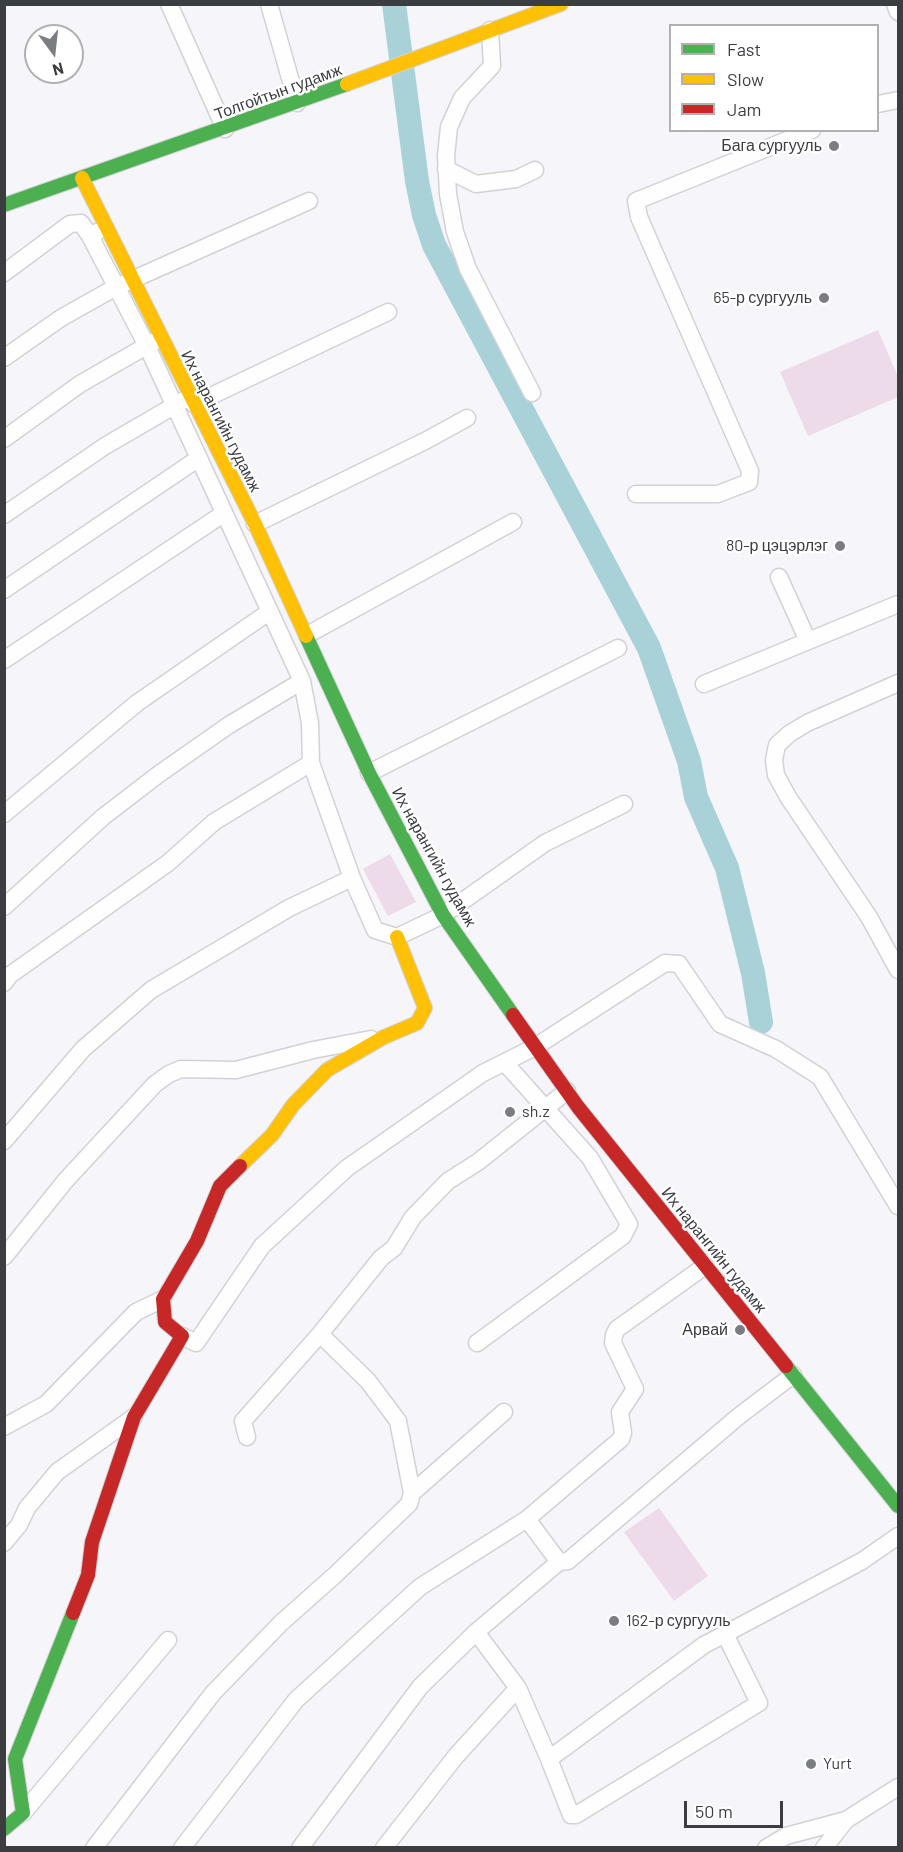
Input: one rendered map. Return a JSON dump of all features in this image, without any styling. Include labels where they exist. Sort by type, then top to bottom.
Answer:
[{"type":"main road","name":"Толгойтын гудамж","points":[[4,205],[225,129],[561,4]]},
{"type":"main road","name":"Их нарангийн гудамж","points":[[82,178],[132,279],[154,341],[192,400],[255,524],[369,773],[443,915],[567,1091],[898,1506]]},
{"type":"main road","points":[[4,1829],[23,1813],[15,1759],[88,1575],[92,1542],[134,1417],[182,1336],[165,1322],[163,1299],[197,1241],[220,1186],[272,1135],[293,1105],[327,1070],[384,1037],[417,1023],[425,1008],[397,938]]},
{"type":"street","points":[[170,4],[225,129]]},
{"type":"street","points":[[269,4],[297,103]]},
{"type":"street","points":[[895,4],[898,12]]},
{"type":"street","points":[[490,30],[492,66],[473,85],[455,112],[447,142],[446,169],[451,213],[464,260],[532,393]]},
{"type":"street","points":[[879,104],[898,100]]},
{"type":"street","points":[[636,494],[718,494],[749,482],[750,471],[639,217],[636,201],[807,132]]},
{"type":"street","points":[[446,169],[476,184],[516,179],[536,170]]},
{"type":"street","points":[[4,358],[61,318],[116,287],[309,201]]},
{"type":"street","points":[[4,273],[70,224],[81,224],[90,236],[116,287],[154,341],[175,406],[302,681],[310,723],[311,763],[352,878],[375,930],[397,938],[443,915],[545,843],[624,804]]},
{"type":"street","points":[[90,236],[106,227]]},
{"type":"street","points":[[4,515],[105,446],[175,406],[388,312]]},
{"type":"street","points":[[4,439],[80,384],[154,341]]},
{"type":"street","points":[[255,524],[467,418]]},
{"type":"street","points":[[4,590],[199,458]]},
{"type":"street","points":[[4,660],[223,514]]},
{"type":"street","points":[[307,635],[513,522]]},
{"type":"street","points":[[779,577],[808,641]]},
{"type":"street","points":[[704,684],[898,604]]},
{"type":"street","points":[[4,814],[137,703],[269,612]]},
{"type":"street","points":[[369,773],[618,648]]},
{"type":"street","points":[[4,907],[103,817],[159,774],[229,726],[302,681]]},
{"type":"street","points":[[898,683],[807,723],[789,734],[777,745],[774,760],[776,775],[788,797],[869,917],[898,970]]},
{"type":"street","points":[[4,983],[10,975],[168,863],[214,822],[311,763]]},
{"type":"street","points":[[4,1141],[83,1049],[151,990],[289,908],[352,878]]},
{"type":"street","points":[[182,1336],[196,1343],[262,1246],[347,1168],[483,1073],[535,1047],[665,963],[679,964],[720,1024],[776,1049],[820,1077],[898,1206]]},
{"type":"street","points":[[4,1257],[66,1180],[155,1084],[169,1074],[181,1069],[236,1070],[313,1050],[384,1037]]},
{"type":"street","points":[[477,1343],[623,1236],[629,1224],[590,1158],[548,1108],[505,1063]]},
{"type":"street","points":[[248,1437],[243,1421],[320,1334],[381,1258],[394,1248],[413,1217],[448,1181],[478,1162],[567,1091]]},
{"type":"street","points":[[590,1158],[608,1144]]},
{"type":"street","points":[[182,1848],[296,1700],[420,1587],[527,1519],[621,1439],[623,1432],[620,1412],[635,1389],[613,1343],[617,1329],[705,1266]]},
{"type":"street","points":[[4,1427],[46,1404],[136,1312],[163,1299]]},
{"type":"street","points":[[94,1848],[213,1693],[281,1623],[409,1504],[412,1493],[398,1421],[368,1382],[320,1334]]},
{"type":"street","points":[[300,1848],[420,1687],[476,1632],[560,1562],[568,1561],[739,1416],[793,1375]]},
{"type":"street","points":[[412,1493],[504,1412]]},
{"type":"street","points":[[4,1543],[19,1525],[27,1508],[57,1472],[134,1417]]},
{"type":"street","points":[[527,1519],[560,1562]]},
{"type":"street","points":[[549,1759],[704,1645],[862,1561],[898,1536]]},
{"type":"street","points":[[476,1632],[518,1688],[549,1759],[569,1813],[576,1815],[759,1703],[725,1634]]},
{"type":"street","points":[[23,1813],[168,1640]]},
{"type":"street","points":[[384,1848],[456,1756],[518,1688]]},
{"type":"street","points":[[766,1848],[786,1836],[846,1820],[898,1787]]},
{"type":"street","points":[[824,1848],[846,1820]]},
{"type":"shaded area","points":[[878,330],[898,377],[898,397],[808,436],[780,372]]},
{"type":"shaded area","points":[[390,854],[416,902],[388,916],[363,869]]},
{"type":"shaded area","points":[[659,1508],[708,1576],[674,1601],[624,1532]]},
{"type":"waterway","points":[[394,4],[417,181],[424,215],[434,245],[649,648],[689,761],[696,797],[727,868],[753,973],[761,1022]]},
{"type":"traffic: fast","points":[[4,205],[347,84]]},
{"type":"traffic: fast","points":[[306,636],[369,773],[443,915],[513,1015]]},
{"type":"traffic: fast","points":[[786,1366],[898,1506]]},
{"type":"traffic: fast","points":[[4,1829],[23,1813],[15,1759],[73,1613]]},
{"type":"traffic: slow","points":[[347,84],[561,4]]},
{"type":"traffic: slow","points":[[82,178],[255,524],[306,636]]},
{"type":"traffic: slow","points":[[240,1166],[272,1135],[293,1105],[327,1070],[384,1037],[417,1023],[425,1008],[397,937]]},
{"type":"traffic: jam","points":[[513,1015],[578,1107],[786,1366]]},
{"type":"traffic: jam","points":[[73,1613],[88,1575],[92,1542],[134,1417],[182,1336],[165,1322],[163,1299],[197,1241],[220,1186],[240,1166]]},
{"type":"place","name":"Бага сургууль","points":[[834,146]]},
{"type":"place","name":"65-р сургууль","points":[[824,298]]},
{"type":"place","name":"80-р цэцэрлэг","points":[[840,546]]},
{"type":"place","name":"sh.z","points":[[510,1112]]},
{"type":"place","name":"Арвай","points":[[740,1330]]},
{"type":"place","name":"162-р сургууль","points":[[614,1621]]},
{"type":"place","name":"Yurt","points":[[811,1764]]}]
